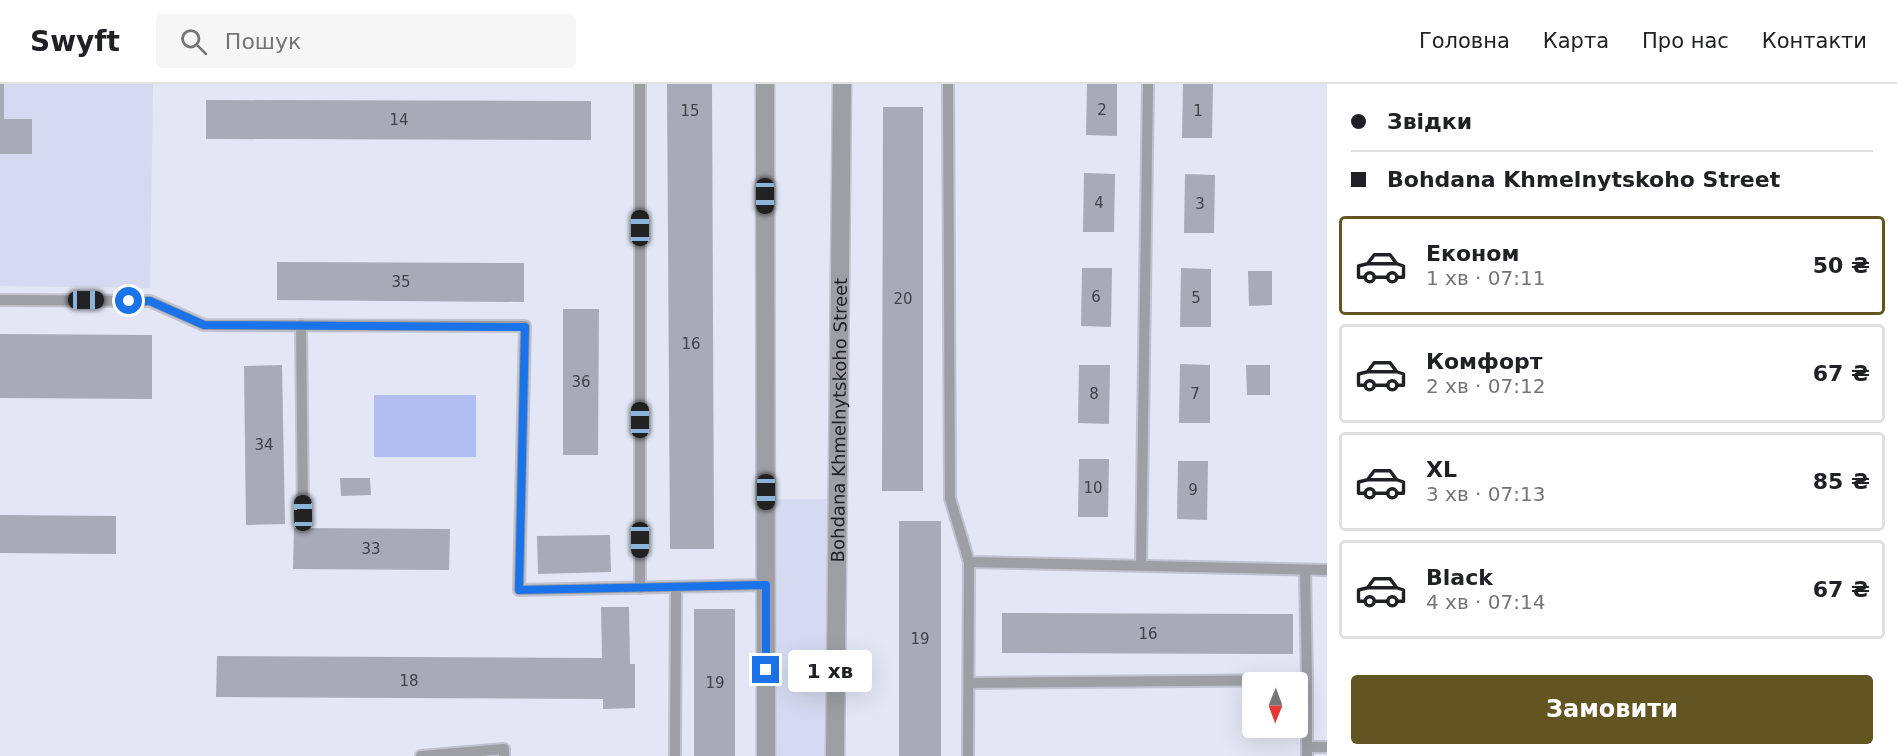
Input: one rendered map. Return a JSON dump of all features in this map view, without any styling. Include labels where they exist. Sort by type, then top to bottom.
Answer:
[{"type":"street","points":[[765,84],[766,756]]},
{"type":"street","name":"Bohdana Khmelnytskoho Street","points":[[835,756],[842,84]]},
{"type":"lane","points":[[640,84],[640,588]]},
{"type":"lane","points":[[948,84],[950,498],[969,562],[968,756]]},
{"type":"lane","points":[[1141,565],[1148,84]]},
{"type":"lane","points":[[0,300],[150,301],[204,325],[525,327],[519,590],[766,585]]},
{"type":"lane","points":[[301,325],[303,513]]},
{"type":"lane","points":[[969,562],[1327,570]]},
{"type":"lane","points":[[1305,570],[1306,672]]},
{"type":"lane","points":[[675,756],[676,587]]},
{"type":"lane","points":[[969,683],[1242,681]]},
{"type":"lane","points":[[1306,752],[1327,747]]},
{"type":"lane","points":[[421,756],[504,749],[504,756]]},
{"type":"shaded area","points":[[0,84],[153,84],[150,288],[0,286]]},
{"type":"shaded area","points":[[374,395],[476,395],[476,457],[374,457]]},
{"type":"shaded area","points":[[776,499],[827,499],[826,756],[775,756]]},
{"type":"building","points":[[0,84],[4,84],[4,119],[32,119],[32,154],[0,154]]},
{"type":"building","points":[[667,84],[712,84],[714,549],[670,549]]},
{"type":"building","points":[[1087,84],[1117,84],[1117,136],[1086,135]]},
{"type":"building","points":[[1183,84],[1213,84],[1212,138],[1182,138]]},
{"type":"building","points":[[206,100],[591,101],[591,140],[206,139]]},
{"type":"building","points":[[883,107],[923,107],[923,491],[882,491]]},
{"type":"building","points":[[1084,173],[1115,174],[1114,232],[1083,232]]},
{"type":"building","points":[[1185,174],[1215,175],[1214,233],[1184,233]]},
{"type":"building","points":[[277,262],[524,263],[524,302],[277,300]]},
{"type":"building","points":[[1082,268],[1112,268],[1111,327],[1081,326]]},
{"type":"building","points":[[1181,268],[1211,269],[1211,327],[1180,327]]},
{"type":"building","points":[[1248,271],[1272,271],[1272,305],[1249,306]]},
{"type":"building","points":[[563,309],[599,309],[598,455],[563,455]]},
{"type":"building","points":[[0,334],[152,335],[152,399],[0,398]]},
{"type":"building","points":[[1180,364],[1210,365],[1210,423],[1179,423]]},
{"type":"building","points":[[282,365],[285,524],[246,525],[244,366]]},
{"type":"building","points":[[1079,365],[1110,365],[1109,424],[1078,423]]},
{"type":"building","points":[[1246,365],[1270,365],[1270,395],[1247,395]]},
{"type":"building","points":[[1079,459],[1109,459],[1108,517],[1078,517]]},
{"type":"building","points":[[1178,461],[1208,461],[1207,520],[1177,519]]},
{"type":"building","points":[[340,478],[370,478],[371,495],[341,496]]},
{"type":"building","points":[[0,515],[116,516],[116,554],[0,553]]},
{"type":"building","points":[[899,521],[941,521],[941,756],[899,756]]},
{"type":"building","points":[[294,528],[450,529],[449,570],[293,569]]},
{"type":"building","points":[[610,535],[611,572],[538,574],[537,536]]},
{"type":"building","points":[[601,607],[629,607],[630,664],[635,664],[635,708],[603,709],[603,699],[216,697],[217,656],[602,658]]},
{"type":"building","points":[[694,609],[735,609],[735,756],[694,756]]},
{"type":"building","points":[[1002,613],[1293,614],[1293,654],[1002,653]]},
{"type":"route","points":[[129,301],[150,301],[204,325],[525,327],[519,590],[766,585],[766,670]]}]
